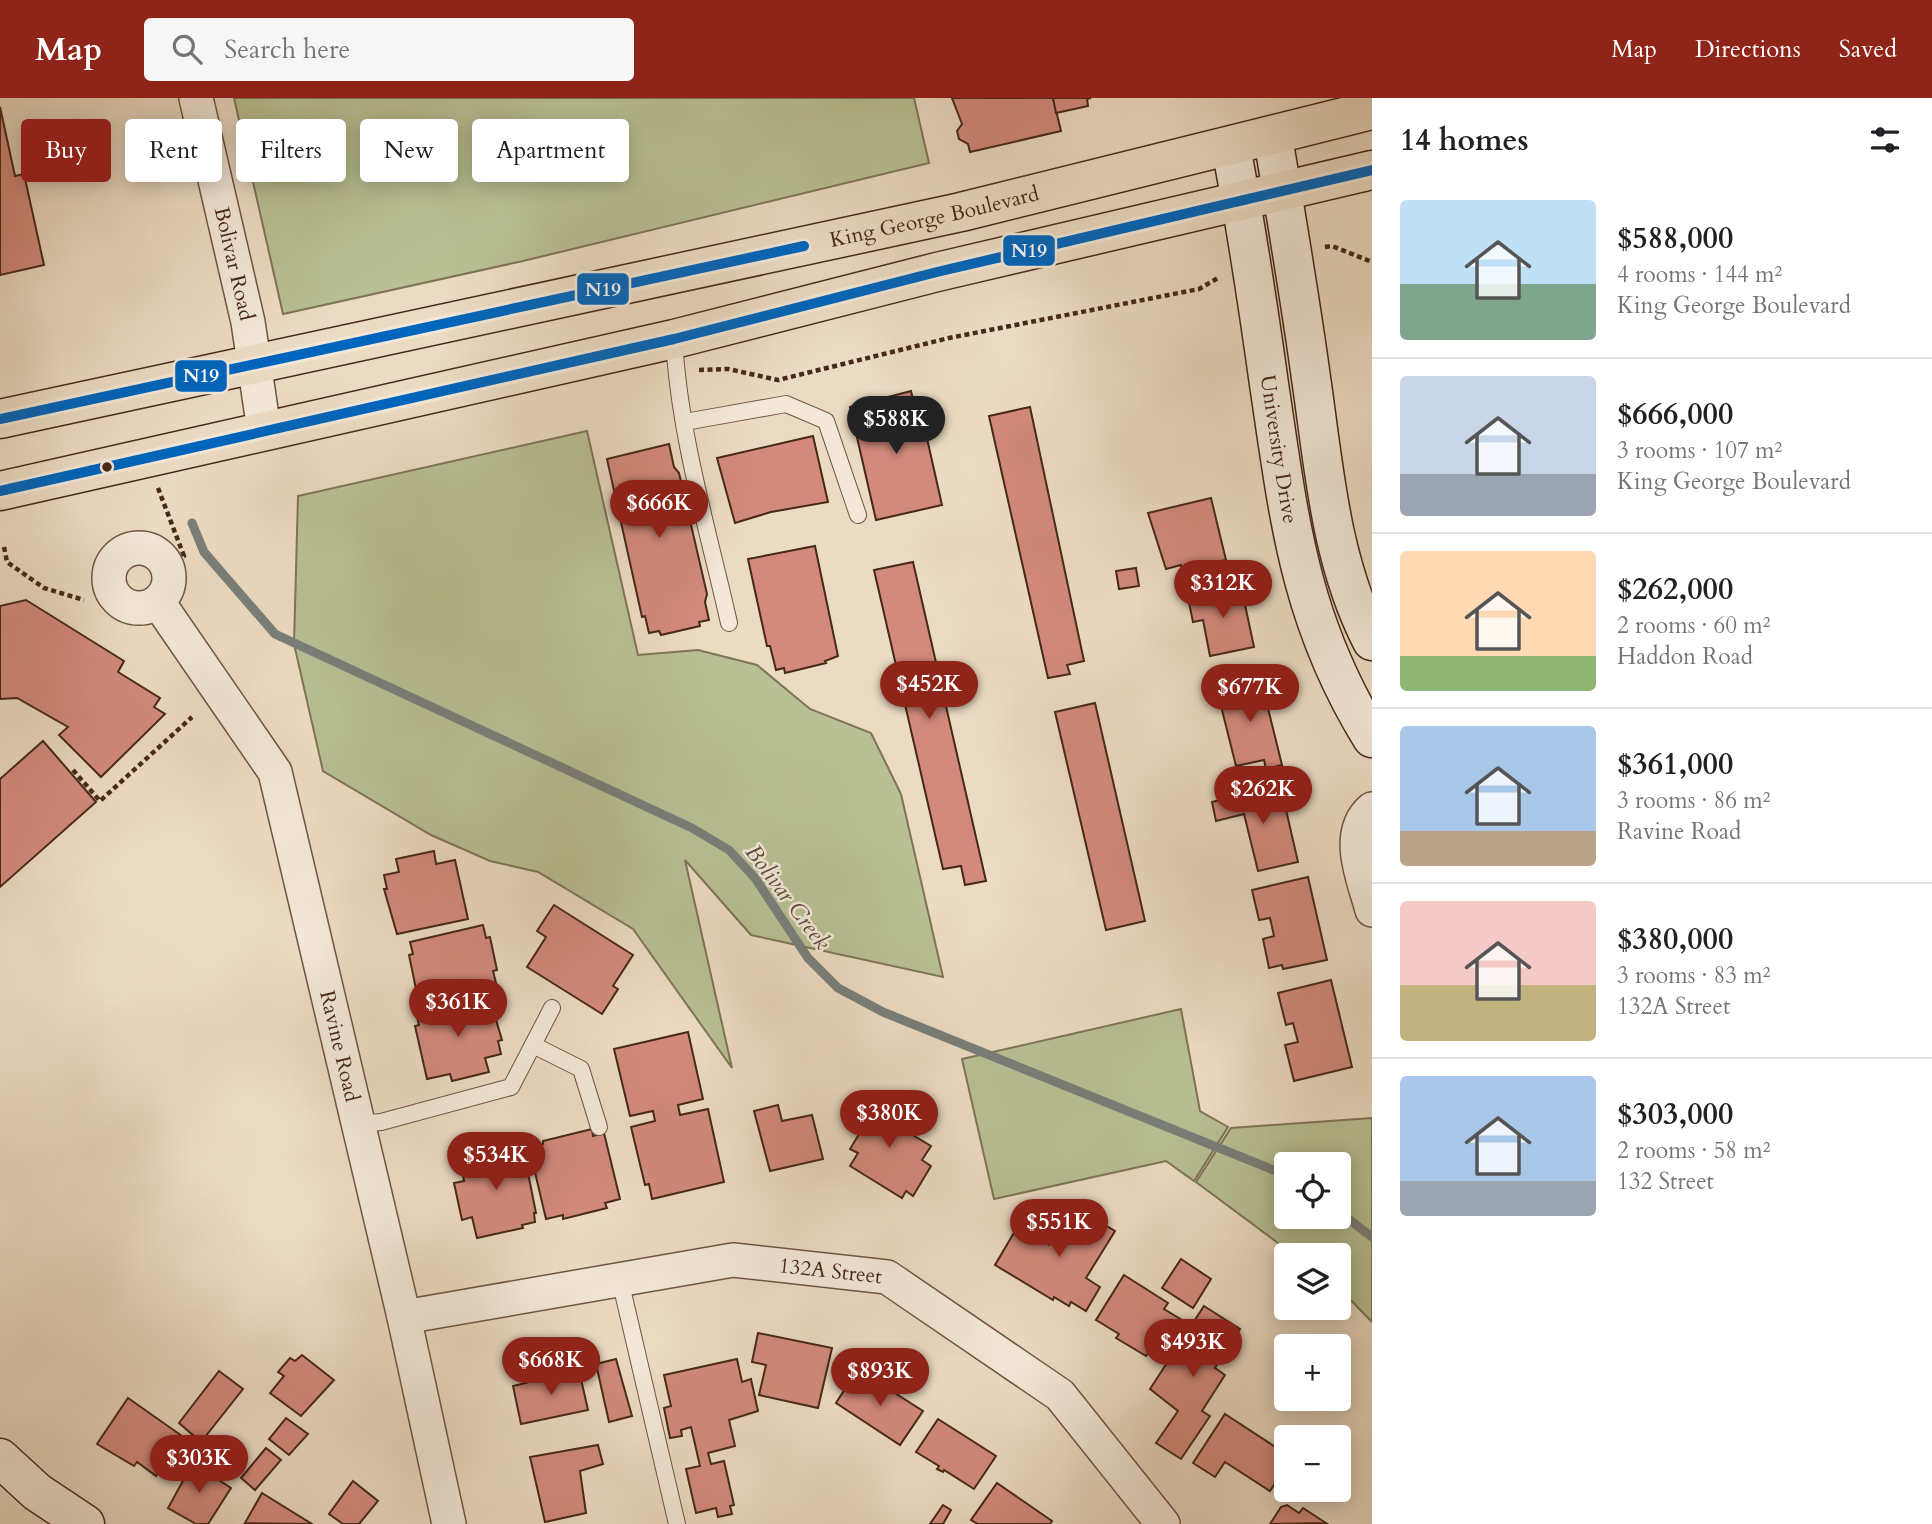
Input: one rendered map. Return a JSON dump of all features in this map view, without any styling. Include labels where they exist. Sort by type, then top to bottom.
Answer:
[{"type":"main road","name":"King George Boulevard","points":[[0,419],[961,212],[1273,137],[1372,110]]},
{"type":"main road","name":"University Drive","points":[[1273,137],[1332,521],[1345,573],[1372,641]]},
{"type":"main road","name":"University Drive","points":[[1231,147],[1296,554],[1315,624],[1333,670],[1372,738]]},
{"type":"main road","points":[[0,491],[264,430],[675,357],[1241,199],[1372,170]]},
{"type":"main road","points":[[0,1458],[37,1492],[85,1524]]},
{"type":"street","name":"Bolivar Road","points":[[196,98],[255,363],[264,430]]},
{"type":"street","points":[[137,548],[171,561],[168,586],[158,602],[139,608],[120,601],[110,584],[110,574],[120,556],[137,548]]},
{"type":"street","name":"Ravine Road","points":[[158,602],[275,772],[404,1317],[449,1524]]},
{"type":"street","points":[[1372,809],[1365,815],[1356,850],[1372,910]]},
{"type":"street","name":"132A Street","points":[[404,1317],[733,1260],[887,1277],[1060,1395],[1163,1524]]},
{"type":"lane","points":[[675,357],[685,422],[729,623]]},
{"type":"lane","points":[[685,422],[786,404],[826,421],[858,514]]},
{"type":"lane","points":[[358,1124],[381,1122],[511,1087],[552,1009]]},
{"type":"lane","points":[[533,1045],[581,1069],[599,1127]]},
{"type":"lane","points":[[620,1280],[677,1524]]},
{"type":"path","points":[[1321,248],[1332,246],[1372,262]]},
{"type":"path","points":[[675,357],[778,380],[949,338],[1199,289],[1217,280]]},
{"type":"path","points":[[147,489],[172,484]]},
{"type":"path","points":[[158,487],[184,556],[171,561]]},
{"type":"path","points":[[4,547],[7,562],[44,588],[84,600]]},
{"type":"path","points":[[73,771],[100,800],[192,717]]},
{"type":"green space","points":[[234,98],[914,98],[929,163],[523,261],[283,314],[253,182],[346,182],[346,119],[239,119]]},
{"type":"green space","points":[[587,431],[638,655],[698,650],[757,665],[810,709],[871,733],[901,794],[943,977],[751,935],[685,860],[732,1068],[633,929],[538,872],[490,861],[431,835],[323,771],[294,644],[298,496]]},
{"type":"green space","points":[[1181,1009],[1200,1111],[1228,1127],[1194,1181],[1166,1161],[994,1199],[962,1059]]},
{"type":"green space","points":[[1372,1118],[1372,1322],[1351,1300],[1351,1243],[1278,1243],[1196,1182],[1231,1128]]},
{"type":"building","points":[[952,98],[1053,98],[1061,131],[970,152],[968,144],[959,139],[957,131],[962,124]]},
{"type":"building","points":[[1053,98],[1091,98],[1087,99],[1088,106],[1056,113]]},
{"type":"building","points":[[0,107],[15,176],[21,175],[21,182],[26,182],[44,265],[0,275]]},
{"type":"building","points":[[911,391],[916,413],[921,412],[942,505],[876,520],[850,407]]},
{"type":"building","points":[[1030,407],[1084,661],[1067,665],[1070,674],[1048,678],[989,416]]},
{"type":"building","points":[[813,436],[828,502],[771,512],[735,523],[717,458]]},
{"type":"building","points":[[669,444],[674,467],[679,473],[707,594],[705,602],[709,620],[699,622],[700,626],[661,635],[659,631],[649,633],[645,616],[642,617],[607,459]]},
{"type":"building","points":[[1211,498],[1226,560],[1182,570],[1181,565],[1166,569],[1148,513]]},
{"type":"building","points":[[815,546],[838,656],[825,661],[826,663],[785,673],[784,668],[776,670],[770,646],[767,646],[748,559]]},
{"type":"building","points":[[913,562],[986,881],[965,885],[961,866],[943,869],[874,570]]},
{"type":"building","points":[[1136,568],[1139,586],[1119,589],[1116,571]]},
{"type":"building","points":[[1241,586],[1254,647],[1210,656],[1203,620],[1193,622],[1188,598]]},
{"type":"building","points":[[26,600],[124,661],[118,672],[160,698],[154,707],[165,714],[101,777],[59,735],[68,727],[17,698],[0,699],[0,606]]},
{"type":"building","points":[[1260,676],[1282,765],[1266,769],[1264,760],[1236,766],[1220,702],[1229,699],[1226,684]]},
{"type":"building","points":[[1095,703],[1145,921],[1106,930],[1055,712]]},
{"type":"building","points":[[43,741],[96,802],[0,887],[0,779]]},
{"type":"building","points":[[1276,786],[1279,802],[1284,801],[1298,862],[1258,871],[1244,814],[1216,821],[1212,802]]},
{"type":"building","points":[[434,851],[436,864],[455,860],[468,919],[397,934],[384,889],[387,889],[384,875],[399,872],[396,859]]},
{"type":"building","points":[[1308,877],[1327,960],[1283,969],[1282,965],[1269,968],[1263,939],[1274,936],[1270,918],[1259,920],[1252,890]]},
{"type":"building","points":[[554,905],[633,955],[613,986],[618,989],[602,1014],[527,967],[546,937],[537,931]]},
{"type":"building","points":[[483,925],[486,938],[490,937],[497,970],[493,971],[496,983],[423,1000],[420,988],[416,989],[409,955],[413,954],[410,942]]},
{"type":"building","points":[[1331,980],[1352,1067],[1294,1081],[1285,1045],[1298,1042],[1293,1023],[1286,1025],[1278,993]]},
{"type":"building","points":[[489,996],[502,1040],[498,1041],[501,1054],[485,1058],[489,1072],[452,1081],[450,1074],[427,1079],[415,1026],[419,1025],[416,1013]]},
{"type":"building","points":[[688,1032],[703,1099],[678,1105],[680,1115],[708,1109],[724,1182],[652,1199],[649,1184],[645,1185],[631,1127],[655,1121],[653,1111],[630,1116],[614,1049]]},
{"type":"building","points":[[868,1096],[916,1126],[911,1134],[931,1146],[922,1160],[931,1166],[913,1196],[906,1191],[902,1198],[850,1166],[858,1153],[850,1149],[864,1126],[853,1119]]},
{"type":"building","points":[[778,1105],[782,1121],[812,1115],[823,1159],[770,1171],[754,1111]]},
{"type":"building","points":[[592,1129],[593,1136],[604,1133],[620,1199],[605,1203],[607,1208],[563,1219],[563,1215],[546,1219],[529,1147]]},
{"type":"building","points":[[506,1149],[520,1149],[522,1158],[525,1158],[536,1213],[535,1222],[522,1225],[523,1228],[477,1238],[472,1217],[462,1220],[454,1183],[464,1181],[460,1159]]},
{"type":"building","points":[[1075,1207],[1115,1231],[1086,1278],[1100,1287],[1086,1311],[1071,1302],[1069,1306],[1054,1297],[1053,1300],[995,1265],[1018,1226],[1049,1245]]},
{"type":"building","points":[[1181,1259],[1211,1279],[1193,1308],[1162,1288]]},
{"type":"building","points":[[1124,1275],[1168,1303],[1164,1309],[1182,1320],[1164,1348],[1155,1342],[1146,1356],[1116,1338],[1119,1334],[1096,1320]]},
{"type":"building","points":[[1204,1306],[1240,1329],[1215,1368],[1225,1375],[1202,1411],[1210,1416],[1181,1459],[1156,1443],[1178,1411],[1150,1389]]},
{"type":"building","points":[[758,1333],[832,1348],[818,1408],[759,1395],[766,1365],[752,1362]]},
{"type":"building","points":[[302,1355],[334,1380],[301,1416],[270,1393],[284,1376],[278,1372],[290,1358],[295,1361]]},
{"type":"building","points":[[616,1359],[632,1416],[609,1422],[596,1364]]},
{"type":"building","points":[[737,1359],[742,1382],[751,1379],[758,1411],[729,1420],[735,1446],[708,1453],[711,1464],[724,1461],[734,1505],[730,1506],[732,1514],[718,1517],[716,1508],[696,1513],[686,1469],[700,1466],[691,1427],[681,1430],[682,1436],[670,1438],[664,1408],[671,1406],[664,1375]]},
{"type":"building","points":[[579,1370],[588,1410],[521,1424],[513,1386]]},
{"type":"building","points":[[219,1371],[243,1389],[201,1442],[179,1423]]},
{"type":"building","points":[[856,1372],[871,1382],[873,1379],[923,1411],[900,1445],[836,1403]]},
{"type":"building","points":[[128,1398],[182,1436],[156,1476],[137,1462],[134,1466],[97,1444]]},
{"type":"building","points":[[1225,1414],[1274,1446],[1274,1485],[1270,1491],[1225,1462],[1215,1477],[1193,1463]]},
{"type":"building","points":[[286,1418],[308,1434],[289,1455],[269,1439]]},
{"type":"building","points":[[938,1419],[996,1456],[974,1489],[944,1470],[943,1472],[937,1469],[939,1466],[916,1452]]},
{"type":"building","points":[[598,1445],[603,1464],[580,1471],[586,1513],[545,1522],[530,1457]]},
{"type":"building","points":[[266,1448],[281,1460],[255,1490],[241,1478]]},
{"type":"building","points":[[195,1459],[210,1470],[208,1473],[231,1488],[208,1524],[196,1524],[168,1508]]},
{"type":"building","points":[[353,1481],[378,1501],[359,1524],[343,1524],[329,1514]]},
{"type":"building","points":[[997,1483],[1052,1521],[1050,1524],[978,1524],[971,1520]]},
{"type":"building","points":[[262,1493],[312,1524],[245,1523]]},
{"type":"building","points":[[943,1505],[951,1510],[943,1524],[930,1524]]},
{"type":"building","points":[[1287,1505],[1299,1513],[1303,1508],[1326,1523],[1270,1524],[1281,1507]]},
{"type":"waterway","name":"Bolivar Creek","points":[[192,523],[204,552],[275,634],[692,828],[729,850],[755,878],[808,958],[838,988],[883,1012],[1274,1170]]},
{"type":"waterway","name":"Bolivar Creek","points":[[1351,1221],[1372,1237]]},
{"type":"transit line","name":"N19","points":[[0,491],[674,339],[937,272],[1372,170]]},
{"type":"transit line","name":"N19","points":[[0,419],[804,246]]}]
